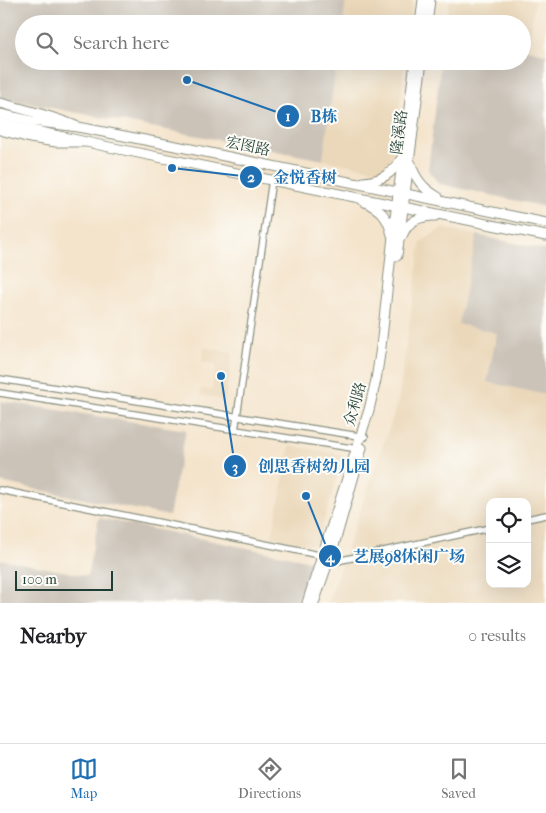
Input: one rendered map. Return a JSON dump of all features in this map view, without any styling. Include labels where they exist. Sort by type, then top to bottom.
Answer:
[{"type":"main road","points":[[421,15],[423,0]]},
{"type":"main road","points":[[428,15],[430,0]]},
{"type":"main road","name":"隆溪路","points":[[407,155],[414,70]]},
{"type":"main road","name":"隆溪路","points":[[400,206],[421,70]]},
{"type":"main road","points":[[0,103],[44,114],[78,127]]},
{"type":"main road","points":[[0,114],[32,125]]},
{"type":"main road","points":[[0,123],[32,125]]},
{"type":"main road","name":"宏图路","points":[[32,125],[78,127],[191,148],[546,223]]},
{"type":"main road","name":"宏图路","points":[[32,125],[84,142],[546,236]]},
{"type":"main road","points":[[0,130],[30,138],[56,142],[84,142]]},
{"type":"main road","points":[[356,183],[386,177],[393,172],[407,155]]},
{"type":"main road","points":[[407,155],[414,176],[433,194],[448,202]]},
{"type":"main road","points":[[351,196],[381,211],[387,219],[396,243]]},
{"type":"main road","name":"众利路","points":[[314,603],[384,367],[400,206]]},
{"type":"main road","points":[[396,243],[411,222],[420,218],[445,215]]},
{"type":"main road","name":"众利路","points":[[307,603],[327,558]]},
{"type":"street","points":[[235,430],[272,180]]},
{"type":"street","points":[[0,379],[363,436]]},
{"type":"street","points":[[0,393],[359,449]]},
{"type":"street","points":[[0,490],[327,558],[486,529]]},
{"type":"street","points":[[531,518],[546,515]]},
{"type":"shaded area","points":[[0,0],[346,0],[344,15],[15,15],[15,70],[336,70],[323,160],[0,98]]},
{"type":"shaded area","points":[[346,0],[413,0],[411,15],[344,15]]},
{"type":"shaded area","points":[[449,0],[535,0],[531,29],[531,15],[447,15]]},
{"type":"shaded area","points":[[531,51],[546,54],[546,207],[439,184],[428,170],[440,70],[531,70]]},
{"type":"shaded area","points":[[336,70],[404,70],[393,163],[382,171],[323,160]]},
{"type":"shaded area","points":[[442,228],[477,235],[458,324],[497,333],[487,382],[546,395],[546,603],[328,603],[398,402],[421,242]]},
{"type":"shaded area","points":[[477,235],[546,250],[546,395],[487,382],[497,333],[458,324]]},
{"type":"shaded area","points":[[204,347],[233,352],[225,400],[200,395],[201,389],[212,390],[216,364],[202,362]]},
{"type":"shaded area","points":[[0,401],[186,430],[169,516],[0,482]]},
{"type":"shaded area","points":[[290,446],[344,455],[316,546],[272,537]]},
{"type":"shaded area","points":[[99,518],[311,561],[297,603],[0,603],[0,559],[87,576]]},
{"type":"place","name":"B栋","points":[[187,80]]},
{"type":"place","name":"金悦香树","points":[[172,168]]},
{"type":"place","name":"创思香树幼儿园","points":[[221,376]]},
{"type":"place","name":"艺展98休闲广场","points":[[306,496]]}]
